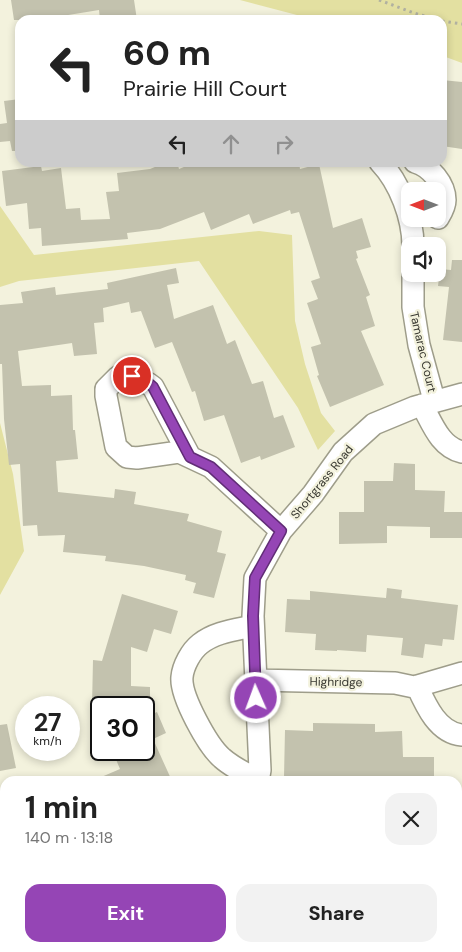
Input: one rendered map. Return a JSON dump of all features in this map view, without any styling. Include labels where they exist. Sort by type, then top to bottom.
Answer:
[{"type":"street","points":[[384,167],[389,172],[406,208],[412,237]]},
{"type":"street","points":[[426,167],[439,182]]},
{"type":"street","points":[[420,237],[430,228]]},
{"type":"street","name":"Tamarac Court","points":[[413,282],[413,307],[428,403],[442,441],[454,450],[462,452]]},
{"type":"street","points":[[190,457],[153,387],[146,381],[132,376],[118,377],[106,389],[116,447],[127,457],[137,458],[179,452],[211,467],[281,531]]},
{"type":"street","name":"Shortgrass Road","points":[[259,776],[255,680],[255,578],[281,531],[313,494],[342,452],[374,424],[428,403],[462,394]]},
{"type":"street","points":[[250,776],[223,760],[212,748],[202,732],[184,692],[182,677],[187,660],[199,645],[218,634],[254,626]]},
{"type":"street","name":"Highridge","points":[[255,680],[395,683],[417,686],[462,673]]},
{"type":"street","points":[[417,686],[426,705],[439,723],[452,734],[462,735]]},
{"type":"path","points":[[379,0],[421,15]]},
{"type":"path","points":[[447,22],[462,24]]},
{"type":"shaded area","points":[[240,0],[462,0],[462,63],[447,57],[447,15],[297,15]]},
{"type":"shaded area","points":[[0,206],[34,255],[259,231],[292,235],[295,321],[305,364],[321,413],[335,431],[318,450],[298,408],[199,261],[19,281],[0,287]]},
{"type":"shaded area","points":[[0,423],[13,474],[24,551],[0,595]]},
{"type":"building","points":[[11,0],[134,0],[136,15],[100,15],[99,10],[68,15],[15,15],[14,20]]},
{"type":"building","points":[[447,80],[462,82],[462,149],[447,147]]},
{"type":"building","points":[[15,100],[15,151],[12,151],[10,141],[0,142],[0,124],[7,123],[4,101]]},
{"type":"building","points":[[33,167],[41,167],[42,171],[61,168],[66,209],[80,208],[81,220],[110,219],[106,192],[119,191],[117,173],[155,167],[178,167],[179,169],[184,167],[300,167],[300,169],[320,167],[333,228],[362,218],[371,247],[356,251],[358,258],[356,259],[370,295],[366,297],[375,326],[361,331],[384,385],[330,407],[317,376],[319,375],[311,347],[321,344],[307,303],[318,299],[311,281],[320,278],[299,212],[291,214],[290,210],[253,224],[249,214],[211,230],[204,212],[160,229],[127,233],[128,239],[42,246],[41,228],[29,229],[27,203],[6,206],[2,171]]},
{"type":"building","points":[[452,260],[462,260],[462,342],[443,340],[449,287],[438,286],[438,282],[446,282],[446,270],[451,270]]},
{"type":"building","points":[[176,268],[179,283],[167,285],[174,319],[213,305],[227,344],[235,340],[252,384],[263,381],[274,418],[283,415],[295,447],[261,460],[260,456],[241,463],[224,415],[204,421],[195,391],[192,392],[172,342],[155,348],[141,311],[131,313],[129,302],[103,308],[104,322],[94,323],[97,354],[74,356],[72,343],[18,351],[22,386],[51,385],[51,396],[72,395],[73,430],[75,430],[78,459],[56,461],[58,492],[114,498],[115,489],[136,492],[134,504],[189,514],[187,521],[222,531],[217,552],[226,554],[214,598],[193,593],[196,583],[185,580],[186,575],[144,566],[105,561],[106,556],[63,552],[65,535],[38,536],[37,525],[23,526],[20,464],[9,465],[4,419],[2,364],[0,364],[0,305],[23,303],[21,292],[55,287],[56,295],[108,289],[107,283]]},
{"type":"building","points":[[394,463],[415,464],[415,490],[445,491],[444,512],[462,512],[462,538],[430,538],[430,527],[387,526],[387,543],[339,544],[339,512],[364,512],[364,481],[393,481]]},
{"type":"building","points":[[387,588],[402,590],[401,598],[458,605],[454,640],[443,639],[442,646],[425,644],[423,658],[401,655],[403,638],[367,635],[366,652],[315,650],[316,634],[285,632],[287,599],[310,600],[310,591],[386,598]]},
{"type":"building","points":[[122,594],[178,611],[171,634],[154,629],[147,652],[131,647],[131,686],[150,687],[150,696],[92,696],[93,660],[102,661]]},
{"type":"building","points":[[157,712],[166,733],[155,738],[155,713]]},
{"type":"building","points":[[313,723],[375,724],[375,732],[402,731],[403,757],[434,757],[434,776],[284,776],[285,730],[313,731]]},
{"type":"building","points":[[7,724],[16,768],[0,771],[0,725]]},
{"type":"building","points":[[155,743],[170,776],[104,776],[120,769],[117,761],[155,761]]},
{"type":"route","points":[[132,376],[146,381],[153,387],[190,457],[211,467],[281,531],[255,578],[253,616],[256,698]]}]
